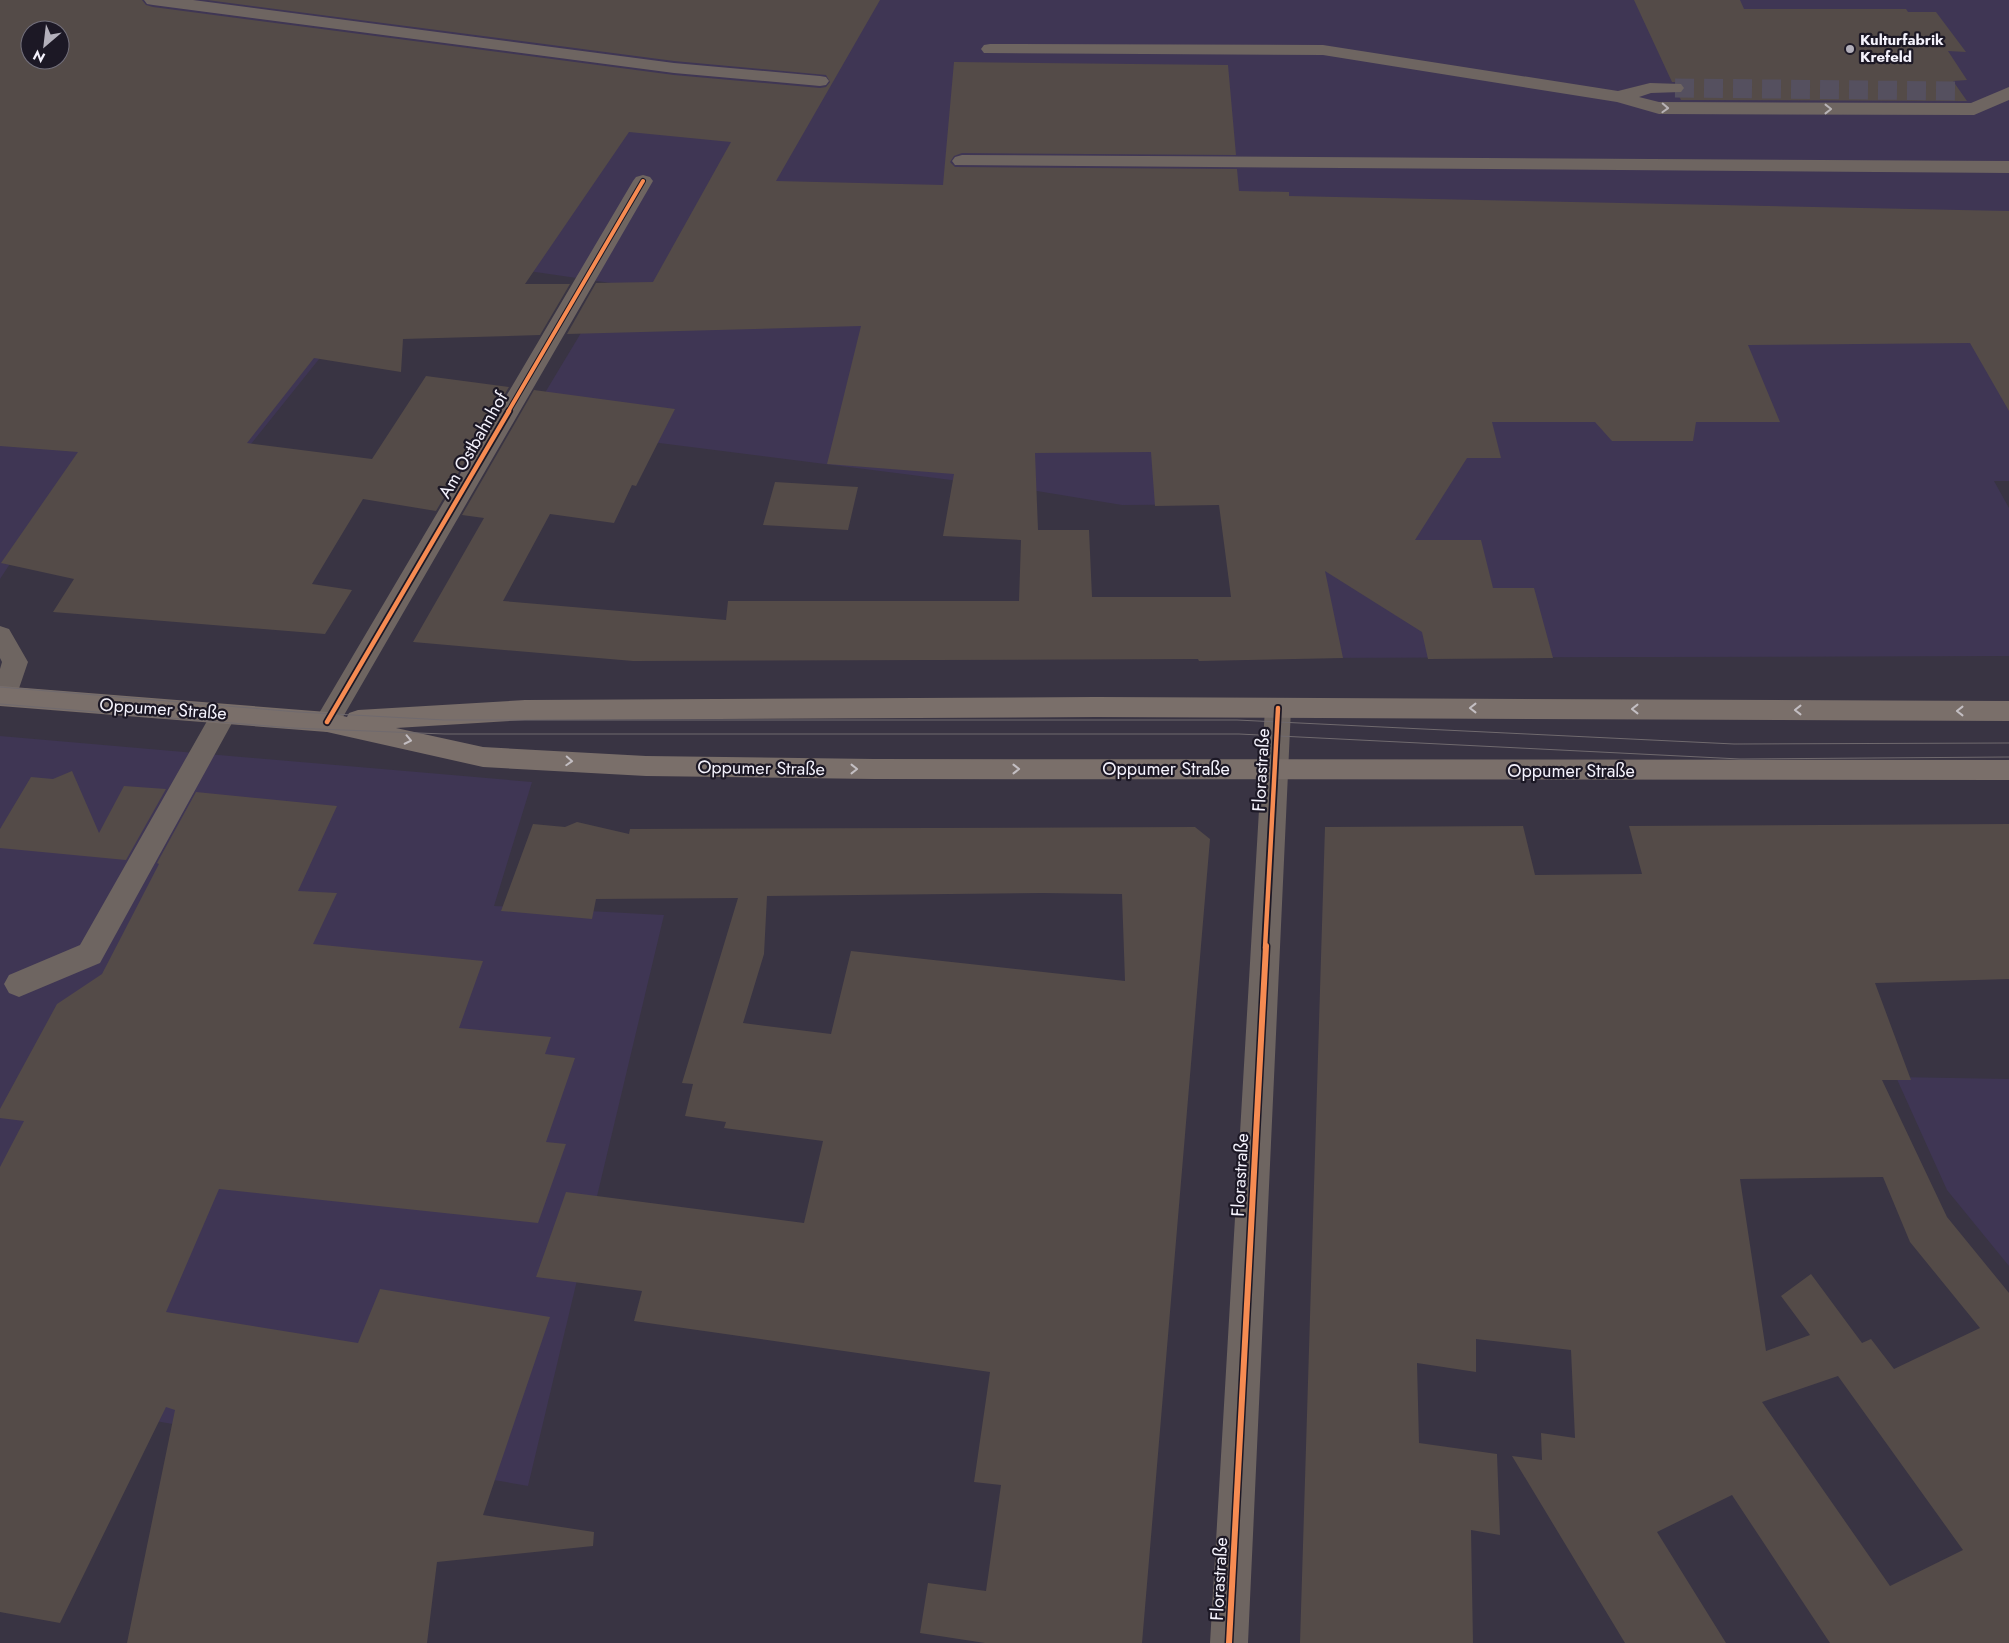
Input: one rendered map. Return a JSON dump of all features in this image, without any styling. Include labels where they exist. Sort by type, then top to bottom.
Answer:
[{"type":"main road","name":"Oppumer Straße","points":[[2,696],[327,722],[525,710],[1278,708],[2009,712]]},
{"type":"main road","name":"Oppumer Straße","points":[[327,722],[482,757],[646,766],[874,770],[1276,769],[1684,772],[2009,770]]},
{"type":"street","points":[[153,0],[674,68],[820,81]]},
{"type":"street","points":[[990,49],[1323,50],[1618,97],[1659,108],[1974,109],[2007,94]]},
{"type":"street","points":[[1618,97],[1650,88],[1675,88]]},
{"type":"street","points":[[1969,91],[2007,94]]},
{"type":"street","points":[[962,161],[2009,167]]},
{"type":"street","name":"Am Ostbahnhof","points":[[327,722],[643,181]]},
{"type":"street","points":[[0,636],[15,662],[2,696]]},
{"type":"street","name":"Florastraße","points":[[1229,1643],[1278,708]]},
{"type":"street","points":[[19,984],[90,954],[224,714]]},
{"type":"shaded area","points":[[0,0],[2009,0],[2009,481],[1994,481],[2009,508],[2009,656],[1297,658],[1273,504],[1122,505],[1037,491],[525,426],[611,283],[404,253],[251,444],[78,460],[0,579]]},
{"type":"shaded area","points":[[0,736],[532,782],[494,906],[664,915],[528,1486],[0,1394]]},
{"type":"shaded area","points":[[1896,1077],[2009,1079],[2009,1266],[1947,1190]]},
{"type":"building","points":[[0,0],[142,0],[146,5],[153,7],[674,75],[820,88],[826,87],[830,82],[826,75],[674,61],[207,0],[880,0],[776,181],[943,185],[954,62],[1228,65],[1236,155],[962,153],[954,156],[950,162],[955,167],[1237,169],[1239,191],[1289,192],[1289,196],[2009,211],[2009,411],[1970,343],[1748,345],[1780,422],[1696,422],[1693,441],[1612,441],[1595,422],[1492,422],[1501,458],[1467,458],[1415,540],[1481,540],[1493,588],[1534,588],[1553,658],[1428,659],[1422,632],[1325,571],[1343,658],[1199,661],[1198,659],[633,661],[413,642],[484,518],[462,515],[534,390],[675,409],[636,486],[632,485],[614,523],[550,514],[503,601],[726,620],[728,601],[1019,601],[1021,540],[943,536],[954,474],[827,464],[861,326],[567,334],[596,283],[653,282],[731,142],[629,132],[525,284],[570,284],[540,335],[403,339],[401,372],[314,358],[247,443],[372,459],[426,376],[509,387],[436,511],[363,499],[312,584],[352,590],[325,634],[53,612],[74,579],[1,563],[78,452],[0,446]],"holes":[[[1151,452],[1155,506],[1219,505],[1231,597],[1092,597],[1089,530],[1038,530],[1035,453]]]},
{"type":"building","points":[[1634,0],[1740,0],[1744,9],[1906,9],[1908,12],[1936,12],[1966,52],[1948,51],[1967,80],[1953,81],[1967,101],[1681,100],[1678,94],[1682,93],[1686,87],[1681,82],[1672,82]]},
{"type":"building","points":[[775,482],[858,487],[848,530],[763,525]]},
{"type":"building","points":[[72,771],[99,833],[124,786],[166,789],[126,860],[0,848],[0,829],[31,777],[53,779]]},
{"type":"building","points":[[196,792],[337,806],[298,891],[337,893],[313,944],[483,961],[459,1028],[551,1037],[545,1054],[575,1058],[546,1142],[566,1144],[538,1223],[219,1189],[166,1312],[358,1343],[380,1289],[550,1317],[483,1515],[594,1532],[593,1546],[437,1562],[427,1643],[127,1643],[175,1410],[166,1407],[60,1623],[0,1612],[0,1167],[24,1121],[0,1118],[0,1109],[57,1004],[102,974],[159,864],[157,863]]},
{"type":"building","points":[[577,822],[629,834],[630,829],[1195,827],[1210,839],[1142,1643],[985,1643],[920,1633],[928,1583],[986,1591],[1001,1485],[974,1482],[990,1372],[634,1321],[642,1291],[536,1277],[566,1192],[804,1223],[823,1141],[724,1128],[726,1122],[685,1116],[693,1084],[682,1083],[738,898],[596,899],[592,919],[501,911],[533,824],[565,827]],"holes":[[[1122,894],[1125,981],[851,951],[831,1034],[743,1023],[764,954],[767,896]]]},
{"type":"building","points":[[2009,824],[2009,979],[1875,983],[1911,1080],[1882,1080],[1947,1217],[2009,1293],[2009,1643],[1830,1643],[1732,1495],[1657,1532],[1726,1643],[1625,1643],[1512,1456],[1542,1460],[1541,1433],[1575,1438],[1571,1350],[1476,1339],[1476,1372],[1417,1363],[1419,1443],[1497,1454],[1500,1535],[1471,1530],[1473,1643],[1300,1643],[1325,827],[1523,826],[1535,875],[1642,874],[1629,826]],"holes":[[[1883,1177],[1910,1242],[1980,1328],[1894,1369],[1871,1339],[1862,1343],[1811,1274],[1781,1296],[1810,1335],[1766,1351],[1740,1179]],[[1838,1376],[1963,1550],[1890,1586],[1762,1402]]]},
{"type":"tunnel","points":[[1675,88],[1960,91]]},
{"type":"tram line","points":[[0,687],[298,712],[444,720],[1237,720],[1734,744],[2009,743]]},
{"type":"tram line","points":[[0,704],[292,728],[444,734],[1239,734],[1740,759],[2009,757]]},
{"type":"cycle path","points":[[327,722],[643,181]]},
{"type":"cycle path","points":[[1229,1643],[1278,708]]},
{"type":"place","name":"Kulturfabrik Krefeld","points":[[1850,49]]}]
